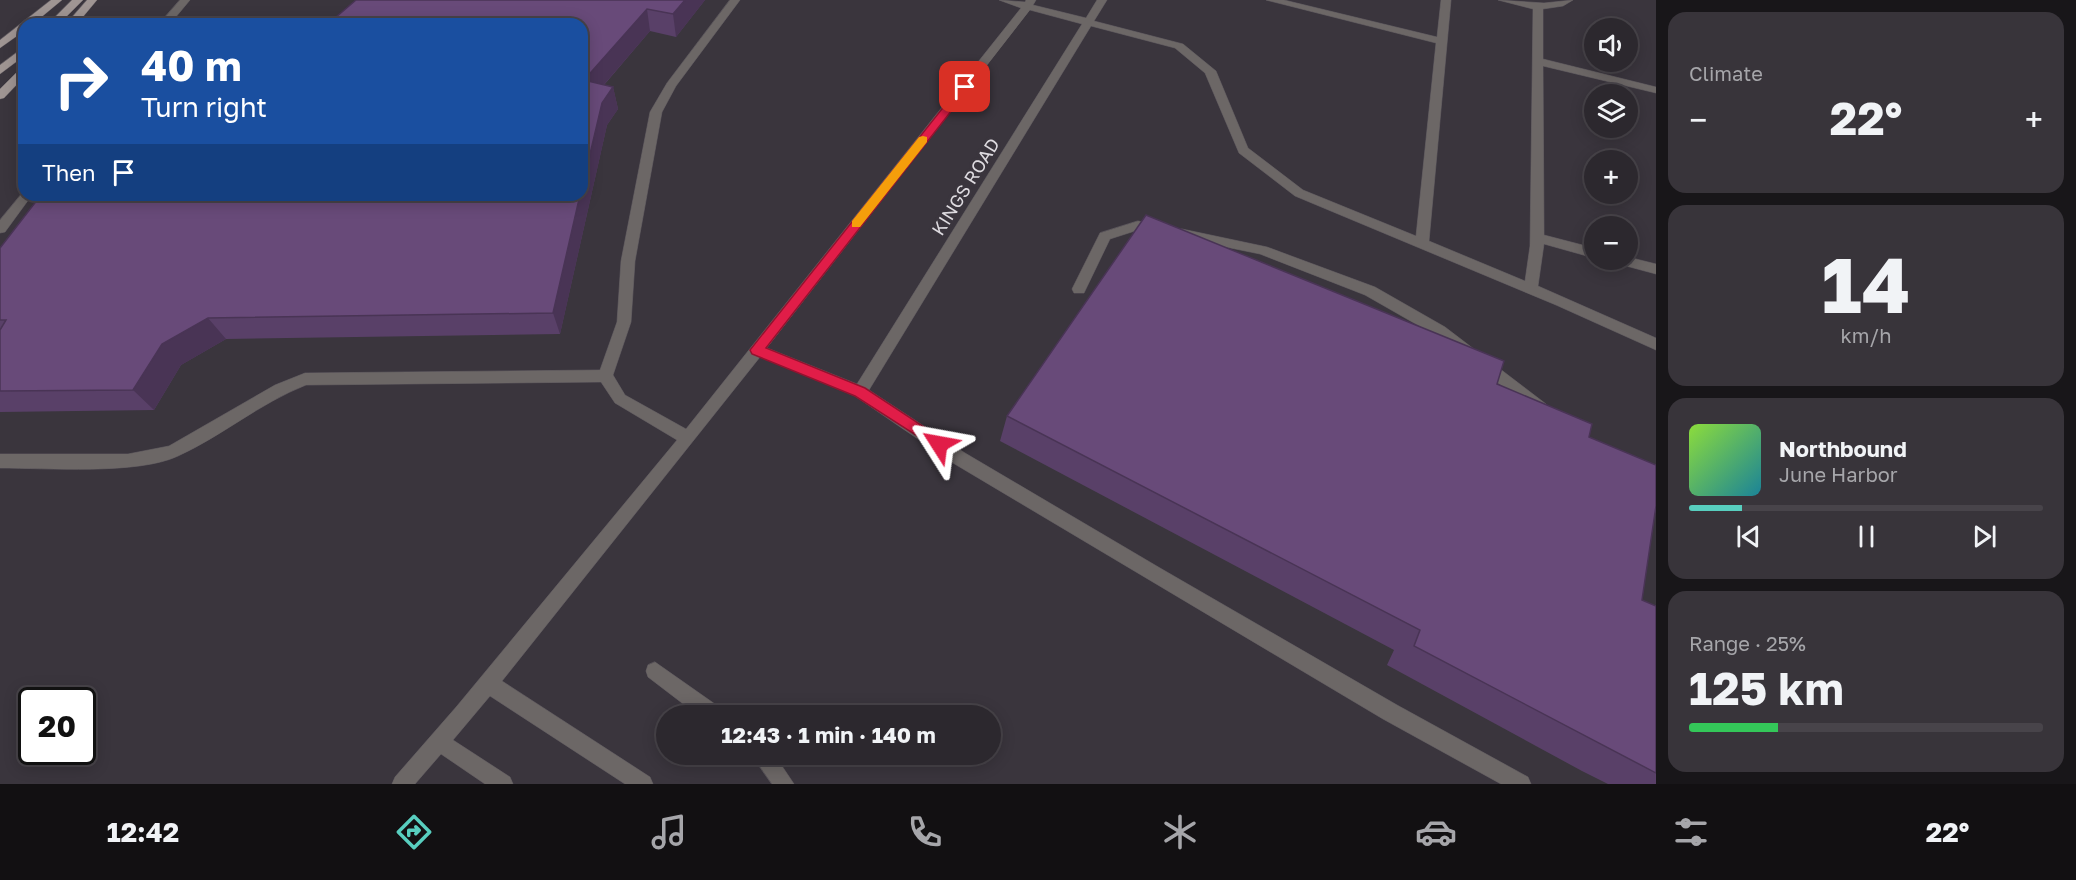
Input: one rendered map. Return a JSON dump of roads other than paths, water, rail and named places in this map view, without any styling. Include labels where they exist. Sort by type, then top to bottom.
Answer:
[{"type":"main road","points":[[34,18],[57,0]]},
{"type":"main road","points":[[59,18],[78,0]]},
{"type":"main road","points":[[76,18],[92,0]]},
{"type":"main road","points":[[0,45],[18,31]]},
{"type":"main road","points":[[0,71],[18,55]]},
{"type":"main road","points":[[0,96],[18,77]]},
{"type":"street","points":[[169,18],[185,0]]},
{"type":"street","points":[[688,438],[620,399],[606,376],[624,322],[628,261],[656,112],[671,85],[735,0]]},
{"type":"street","points":[[1004,0],[1029,3],[1179,46],[1210,71],[1243,150],[1299,193],[1531,289],[1656,344]]},
{"type":"street","name":"KINGS ROAD","points":[[860,392],[1102,0]]},
{"type":"street","points":[[1271,0],[1442,41]]},
{"type":"street","points":[[1422,243],[1446,0]]},
{"type":"street","points":[[1503,0],[1538,7],[1558,5],[1568,0]]},
{"type":"street","points":[[402,784],[489,684],[688,438],[1019,20],[1029,3]]},
{"type":"street","points":[[1531,289],[1537,238],[1538,7]]},
{"type":"street","points":[[1538,61],[1656,90]]},
{"type":"street","points":[[0,230],[22,201]]},
{"type":"street","points":[[1079,289],[1105,236],[1138,225],[1262,250],[1370,291],[1440,331],[1554,418]]},
{"type":"street","points":[[1537,238],[1584,250]]},
{"type":"street","points":[[1638,264],[1656,269]]},
{"type":"street","points":[[757,350],[860,392],[959,458],[1174,586],[1390,712],[1521,784]]},
{"type":"street","points":[[0,461],[128,461],[172,452],[280,389],[305,380],[606,376]]},
{"type":"street","points":[[655,671],[700,705]]},
{"type":"street","points":[[489,684],[643,784]]},
{"type":"street","points":[[439,742],[503,784]]},
{"type":"street","points":[[769,765],[784,784]]}]
